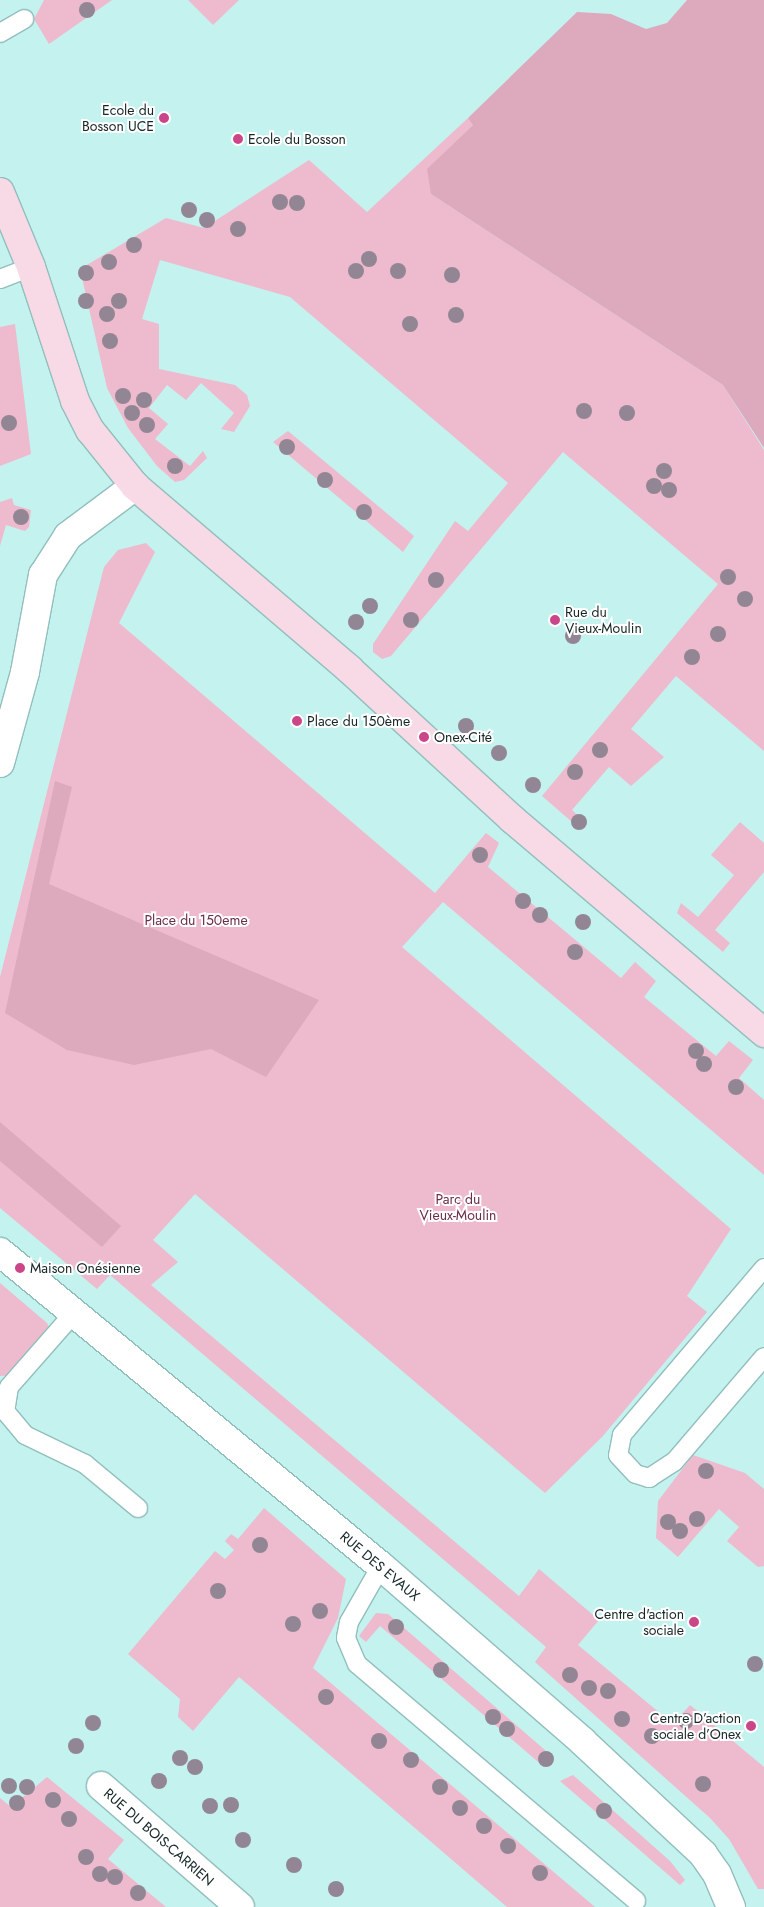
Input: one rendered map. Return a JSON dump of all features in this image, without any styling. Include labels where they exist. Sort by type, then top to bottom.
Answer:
[{"type":"street","points":[[0,192],[31,267],[55,344],[90,430],[135,486],[268,601],[512,819],[764,1033]]},
{"type":"street","points":[[0,763],[25,672],[43,575],[68,536],[135,486]]},
{"type":"street","name":"RUE DES EVAUX","points":[[0,1252],[381,1566],[684,1834],[718,1874],[730,1907]]},
{"type":"street","name":"RUE DU BOIS-CARRIEN","points":[[101,1786],[240,1907]]},
{"type":"lane","points":[[0,33],[24,19]]},
{"type":"lane","points":[[0,279],[31,267]]},
{"type":"lane","points":[[764,1268],[622,1435],[618,1455],[636,1474],[649,1478],[674,1462],[764,1357]]},
{"type":"lane","points":[[74,1313],[9,1387],[4,1411],[25,1435],[85,1464],[138,1508]]},
{"type":"lane","points":[[381,1566],[349,1622],[346,1638],[357,1664],[636,1901]]},
{"type":"green space","points":[[44,0],[112,0],[49,44],[34,19]]},
{"type":"green space","points":[[188,0],[239,0],[213,25]]},
{"type":"green space","points":[[468,118],[474,124],[439,158],[431,194],[723,385],[764,450],[764,751],[676,676],[631,729],[664,757],[631,786],[609,767],[572,810],[587,824],[579,828],[542,796],[718,584],[563,452],[391,656],[382,659],[373,652],[373,644],[455,521],[468,531],[508,483],[290,297],[160,260],[142,319],[159,324],[159,369],[235,385],[247,395],[250,406],[234,432],[221,429],[234,413],[201,383],[186,400],[167,385],[149,408],[168,424],[155,439],[190,466],[203,451],[207,458],[184,480],[175,482],[157,466],[128,428],[107,388],[80,269],[166,218],[204,228],[309,160],[367,212]]},
{"type":"green space","points":[[15,324],[31,454],[0,466],[0,327]]},
{"type":"green space","points":[[288,431],[414,536],[403,552],[273,442]]},
{"type":"green space","points":[[12,498],[14,505],[31,510],[29,527],[25,531],[6,525],[0,546],[0,502]]},
{"type":"green space","points":[[146,543],[155,552],[119,623],[435,893],[486,833],[499,843],[488,867],[621,978],[635,962],[656,981],[644,997],[716,1056],[729,1041],[753,1060],[739,1078],[764,1100],[764,1175],[443,902],[402,947],[731,1229],[687,1296],[707,1312],[602,1437],[545,1493],[195,1194],[153,1240],[178,1262],[151,1285],[519,1596],[539,1569],[599,1620],[578,1645],[673,1724],[690,1705],[764,1767],[764,1889],[758,1889],[729,1839],[710,1818],[535,1662],[546,1647],[110,1275],[97,1289],[0,1208],[0,977],[104,567],[118,550]]},
{"type":"green space","points":[[740,822],[764,843],[764,872],[715,930],[730,943],[723,952],[677,913],[681,903],[698,917],[734,875],[711,855]]},
{"type":"green space","points":[[0,1283],[47,1323],[52,1335],[15,1375],[0,1376]]},
{"type":"green space","points":[[693,1455],[745,1473],[764,1489],[764,1566],[758,1567],[727,1541],[739,1527],[719,1509],[678,1557],[656,1538],[658,1501]]},
{"type":"green space","points":[[264,1508],[346,1579],[338,1618],[313,1668],[595,1907],[507,1907],[239,1677],[193,1731],[178,1717],[180,1699],[128,1654],[215,1551],[225,1559],[234,1550],[225,1541],[231,1534],[238,1539]]},
{"type":"green space","points":[[376,1613],[388,1614],[553,1757],[544,1767],[380,1626],[366,1642],[359,1636]]},
{"type":"green space","points":[[573,1775],[670,1861],[685,1880],[680,1885],[560,1781]]},
{"type":"green space","points":[[47,1777],[124,1840],[108,1859],[166,1907],[0,1907],[0,1798],[11,1807]]},
{"type":"shaded area","points":[[687,0],[764,0],[764,448],[723,385],[431,194],[427,169],[473,125],[468,118],[577,12],[611,14],[646,29],[667,23]]},
{"type":"shaded area","points":[[55,781],[72,787],[49,884],[319,1000],[266,1077],[211,1049],[134,1065],[67,1050],[5,1013]]},
{"type":"shaded area","points":[[0,1122],[121,1226],[102,1247],[0,1161]]},
{"type":"place","name":"Ecole du Bosson UCE","points":[[164,118]]},
{"type":"place","name":"Ecole du Bosson","points":[[238,139]]},
{"type":"place","name":"Rue du Vieux-Moulin","points":[[555,620]]},
{"type":"place","name":"Place du 150ème","points":[[297,721]]},
{"type":"place","name":"Onex-Cité","points":[[424,737]]},
{"type":"place","name":"Maison Onésienne","points":[[20,1268]]},
{"type":"place","name":"Centre d'action sociale","points":[[694,1622]]},
{"type":"place","name":"Centre D’action sociale d’Onex","points":[[751,1726]]},
{"type":"park label","name":"Place du 150eme","points":[[196,920]]},
{"type":"park label","name":"Parc du Vieux-Moulin","points":[[458,1208]]}]
